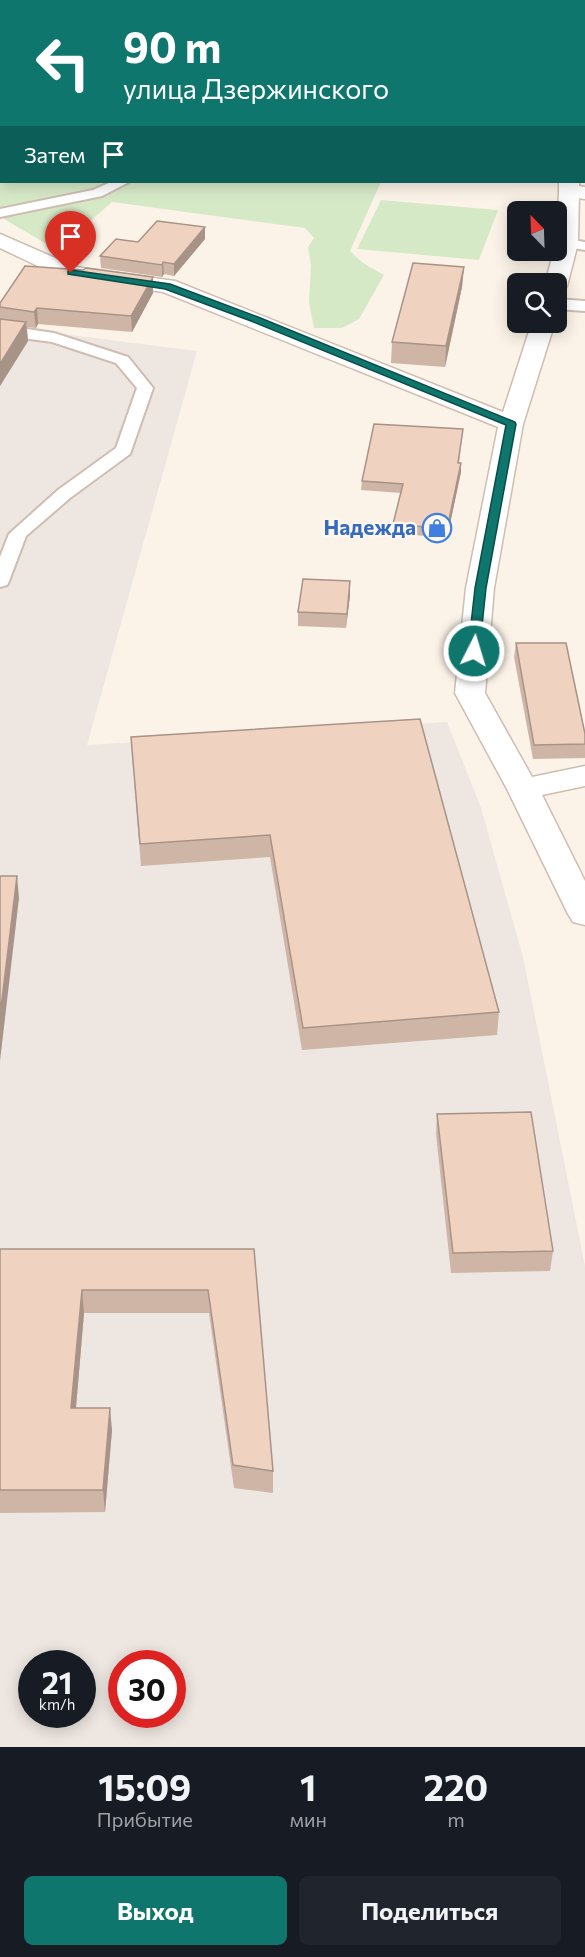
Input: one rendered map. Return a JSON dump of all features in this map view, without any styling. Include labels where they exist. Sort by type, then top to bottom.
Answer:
[{"type":"street","points":[[562,273],[576,245],[574,189]]},
{"type":"street","points":[[0,240],[71,273],[167,286],[511,424]]},
{"type":"street","points":[[540,333],[511,424],[480,588],[470,693],[523,789],[585,914]]},
{"type":"street","points":[[523,789],[585,776]]},
{"type":"lane","points":[[0,213],[97,193],[120,183]]},
{"type":"lane","points":[[567,305],[585,306]]},
{"type":"lane","points":[[0,330],[54,338],[122,360],[145,388],[124,450],[64,494],[18,534],[0,581]]},
{"type":"shaded area","points":[[0,326],[197,351],[87,745],[447,722],[481,808],[523,957],[585,1266],[585,1747],[0,1747]]},
{"type":"green space","points":[[0,183],[381,183],[350,251],[363,263],[384,275],[359,319],[342,328],[314,328],[309,303],[311,265],[308,247],[314,238],[305,228],[112,202],[57,250],[4,219],[0,213]]},
{"type":"green space","points":[[381,200],[498,210],[479,260],[357,249]]},
{"type":"building","points":[[157,221],[205,227],[174,264],[163,262],[162,265],[100,256],[116,239],[138,242]]},
{"type":"building","points":[[413,263],[464,267],[446,346],[392,342]]},
{"type":"building","points":[[25,266],[83,270],[86,268],[153,277],[131,316],[37,308],[34,312],[0,307],[0,303]]},
{"type":"building","points":[[0,319],[26,322],[0,364]]},
{"type":"building","points":[[374,424],[463,429],[458,463],[461,463],[447,529],[393,524],[403,484],[362,481]]},
{"type":"building","points":[[303,579],[350,581],[347,614],[298,612]]},
{"type":"building","points":[[516,643],[566,643],[585,734],[585,744],[534,745]]},
{"type":"building","points":[[420,719],[499,1012],[303,1028],[270,835],[140,844],[131,737]]},
{"type":"building","points":[[0,876],[17,876],[0,1016]]},
{"type":"building","points":[[531,1112],[553,1251],[453,1253],[437,1114]]},
{"type":"building","points":[[0,1249],[254,1249],[273,1471],[233,1465],[208,1290],[82,1290],[71,1408],[110,1408],[103,1490],[0,1490]]},
{"type":"place","name":"Надежда","points":[[437,528]]},
{"type":"route","points":[[71,273],[167,286],[511,424],[480,588],[474,651]]}]
